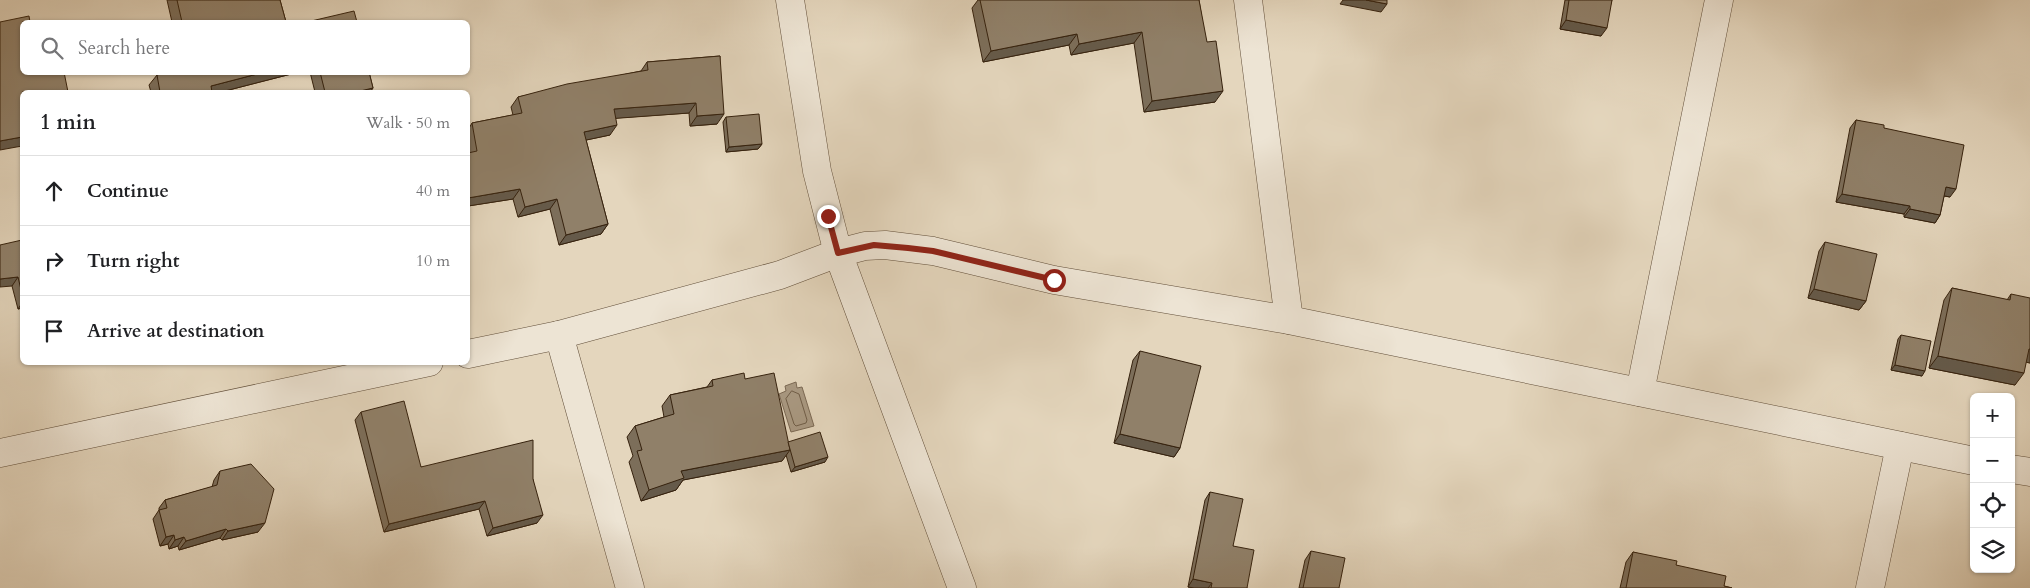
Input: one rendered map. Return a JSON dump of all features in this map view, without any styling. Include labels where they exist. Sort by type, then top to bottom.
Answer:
[{"type":"street","points":[[790,0],[817,171],[838,253],[962,588]]},
{"type":"street","points":[[1248,0],[1289,320]]},
{"type":"street","points":[[1640,392],[1719,0]]},
{"type":"street","points":[[470,354],[558,335],[780,275],[838,253],[874,245],[916,249],[1054,280],[1289,320],[1970,460]]},
{"type":"street","points":[[558,335],[630,588]]},
{"type":"street","points":[[0,453],[415,365]]},
{"type":"street","points":[[1870,588],[1900,446]]},
{"type":"street","points":[[2015,469],[2030,472]]},
{"type":"water","points":[[796,382],[797,388],[802,387],[814,426],[791,432],[779,394],[786,391],[785,386]]},
{"type":"building","points":[[177,0],[280,0],[285,20],[182,20]]},
{"type":"building","points":[[980,0],[1199,0],[1207,42],[1216,41],[1223,91],[1152,101],[1142,32],[1079,44],[1077,34],[991,51]]},
{"type":"building","points":[[1366,0],[1387,0],[1387,4]]},
{"type":"building","points":[[1569,0],[1612,0],[1607,28],[1566,20]]},
{"type":"building","points":[[354,11],[356,20],[316,20]]},
{"type":"building","points":[[29,16],[30,20],[20,20],[20,75],[65,75],[68,90],[20,90],[20,137],[0,141],[0,22]]},
{"type":"building","points":[[720,56],[724,114],[697,116],[696,103],[614,109],[617,125],[584,132],[608,224],[566,235],[557,199],[525,207],[520,189],[470,198],[470,153],[477,151],[472,123],[522,113],[518,97],[567,84],[648,70],[647,62]]},
{"type":"building","points":[[157,75],[253,75],[211,86],[212,90],[160,90]]},
{"type":"building","points":[[321,75],[370,75],[373,88],[364,90],[324,90]]},
{"type":"building","points":[[759,114],[762,144],[729,147],[726,117]]},
{"type":"building","points":[[1856,120],[1964,145],[1956,189],[1946,187],[1940,215],[1910,209],[1910,206],[1842,194]]},
{"type":"building","points":[[20,240],[20,286],[18,277],[0,279],[0,245]]},
{"type":"building","points":[[1825,242],[1877,254],[1866,301],[1814,289]]},
{"type":"building","points":[[1952,288],[2010,300],[2011,294],[2030,298],[2030,349],[2024,373],[1938,356]]},
{"type":"building","points":[[1901,335],[1931,341],[1925,371],[1895,365]]},
{"type":"building","points":[[1140,351],[1201,366],[1180,448],[1120,434]]},
{"type":"building","points":[[744,373],[745,379],[774,373],[790,450],[681,471],[684,478],[649,490],[637,451],[642,450],[635,426],[674,414],[670,395],[713,386],[712,380]]},
{"type":"building","points":[[404,401],[421,467],[533,440],[533,479],[543,515],[493,528],[485,501],[389,524],[361,412]]},
{"type":"building","points":[[820,432],[828,457],[795,467],[788,442]]},
{"type":"building","points":[[251,464],[274,489],[265,523],[228,531],[226,529],[186,541],[184,537],[175,540],[174,535],[166,537],[159,510],[167,508],[165,500],[217,485],[220,471]]},
{"type":"building","points":[[1210,492],[1243,499],[1233,546],[1254,550],[1247,588],[1211,588],[1212,583],[1193,579]]},
{"type":"building","points":[[1311,551],[1345,558],[1339,588],[1303,588]]},
{"type":"building","points":[[1633,552],[1677,561],[1676,565],[1726,576],[1724,586],[1732,588],[1626,588]]},
{"type":"route","points":[[828,216],[838,253],[865,246],[886,245],[933,251],[1054,280]]}]
